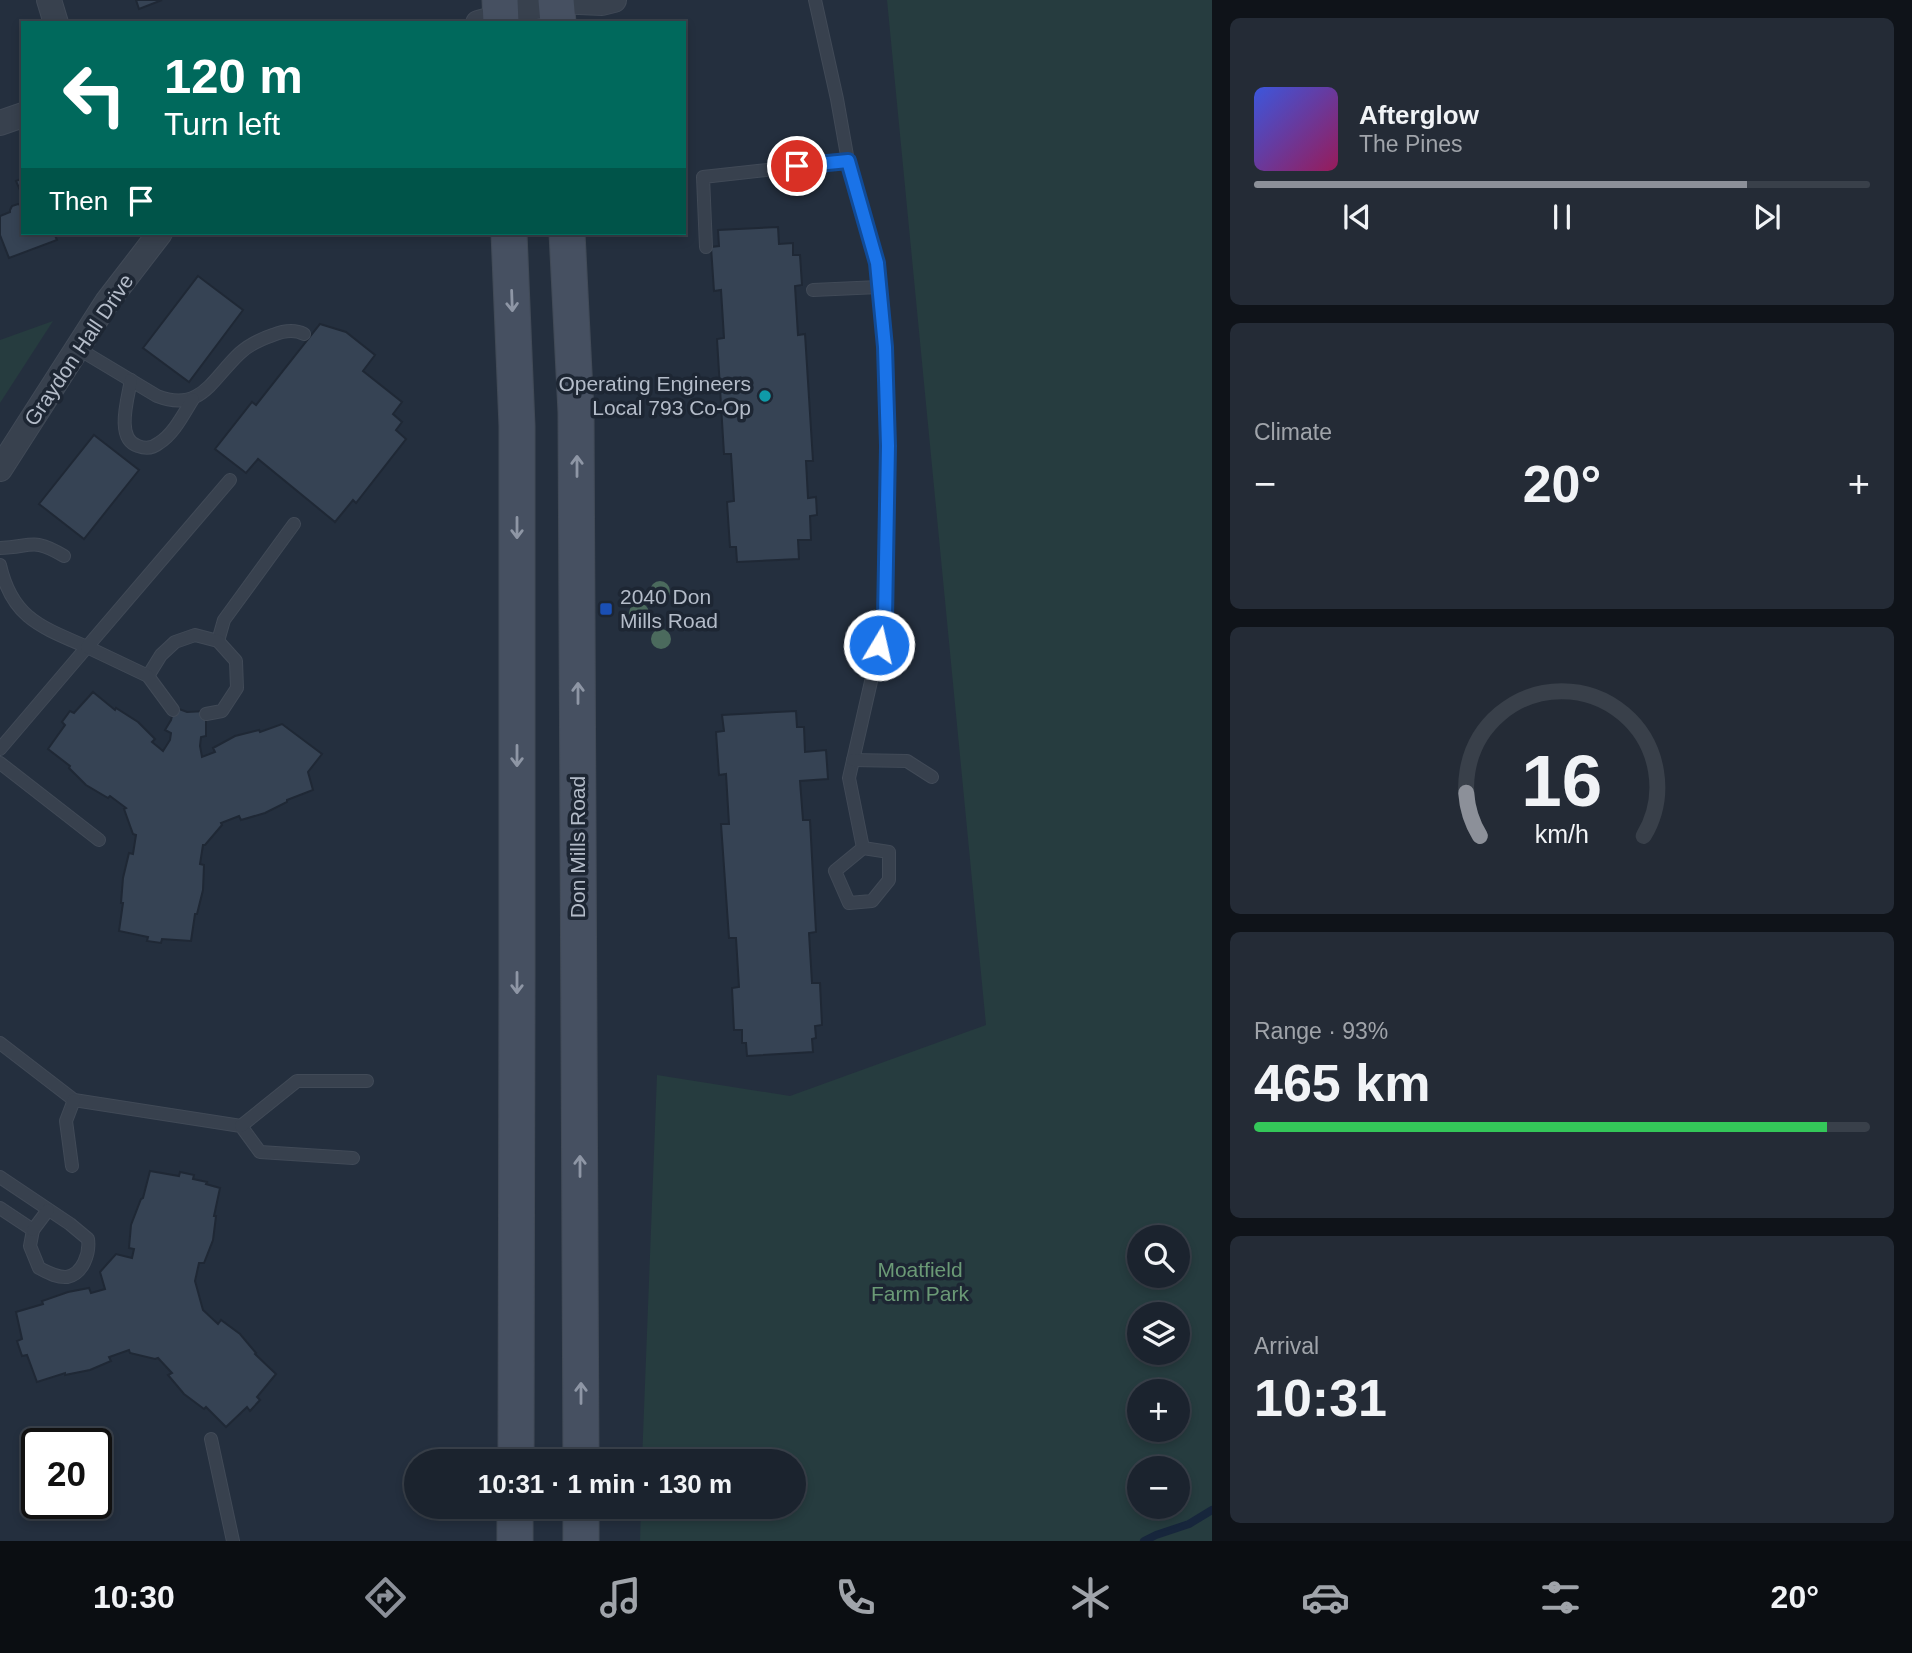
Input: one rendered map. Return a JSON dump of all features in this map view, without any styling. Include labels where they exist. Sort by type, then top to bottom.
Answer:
[{"type":"main road","points":[[556,0],[558,21]]},
{"type":"main road","points":[[509,235],[517,426],[516,1449]]},
{"type":"main road","name":"Don Mills Road","points":[[567,235],[576,412],[581,1449]]},
{"type":"main road","points":[[515,1519],[515,1541]]},
{"type":"main road","points":[[581,1519],[581,1541]]},
{"type":"street","points":[[48,0],[55,21]]},
{"type":"street","points":[[495,15],[556,0],[602,3],[614,0]]},
{"type":"street","points":[[0,123],[21,116]]},
{"type":"street","name":"Graydon Hall Drive","points":[[0,469],[107,302],[158,235]]},
{"type":"lane","points":[[815,0],[848,161],[877,263],[885,347],[888,446],[885,620],[849,778],[863,848]]},
{"type":"lane","points":[[706,247],[703,177],[848,161]]},
{"type":"lane","points":[[813,290],[879,287]]},
{"type":"lane","points":[[77,348],[157,396],[169,401],[181,401],[202,394],[239,354],[261,339],[297,330],[304,334]]},
{"type":"lane","points":[[131,380],[124,424],[127,438],[136,446],[150,448],[161,443],[193,399]]},
{"type":"lane","points":[[0,749],[230,480]]},
{"type":"lane","points":[[218,641],[225,620],[294,524]]},
{"type":"lane","points":[[0,548],[32,543],[47,546],[64,556]]},
{"type":"lane","points":[[0,565],[4,584],[18,607],[43,628],[148,676],[173,710]]},
{"type":"lane","points":[[148,676],[161,654],[175,642],[195,635],[218,641],[236,661],[237,688],[222,711],[206,714]]},
{"type":"lane","points":[[853,760],[907,761],[932,777]]},
{"type":"lane","points":[[0,764],[99,841]]},
{"type":"lane","points":[[863,848],[889,852],[889,880],[872,901],[849,903],[835,871],[863,848]]},
{"type":"lane","points":[[0,1043],[74,1100],[241,1126],[260,1152],[353,1158]]},
{"type":"lane","points":[[241,1126],[297,1081],[368,1081]]},
{"type":"lane","points":[[72,1166],[65,1121],[74,1100]]},
{"type":"lane","points":[[0,1177],[48,1210],[88,1239],[89,1248],[84,1262],[69,1277],[55,1276],[39,1268],[30,1246],[33,1230],[48,1210]]},
{"type":"lane","points":[[0,1208],[33,1230]]},
{"type":"lane","points":[[211,1439],[233,1541]]},
{"type":"green space","name":"Moatfield Farm Park","points":[[887,0],[1212,0],[1212,1541],[640,1541],[641,1519],[806,1519],[806,1449],[642,1449],[657,1075],[790,1096],[986,1025]]},
{"type":"green space","points":[[53,321],[0,403],[0,340]]},
{"type":"building","points":[[136,0],[162,0],[139,9]]},
{"type":"building","points":[[21,179],[21,192],[16,181]]},
{"type":"building","points":[[21,205],[21,235],[55,235],[57,240],[9,258],[0,235],[0,216],[10,212],[12,206]]},
{"type":"building","name":"Operating Engineers Local 793 Co-Op","points":[[778,227],[779,244],[793,243],[793,255],[800,255],[802,285],[795,286],[798,335],[805,334],[813,461],[806,461],[808,498],[816,497],[817,515],[810,516],[811,540],[798,540],[799,559],[737,562],[736,547],[730,547],[727,502],[734,501],[731,454],[724,454],[717,339],[724,338],[721,290],[714,291],[711,247],[719,246],[718,230]]},
{"type":"building","points":[[198,276],[243,310],[189,382],[143,348]]},
{"type":"building","points":[[320,324],[346,332],[375,355],[363,371],[402,402],[393,414],[402,422],[396,430],[406,439],[356,503],[353,500],[335,522],[258,459],[246,473],[215,449],[252,402],[256,405]]},
{"type":"building","points":[[94,435],[139,470],[84,539],[39,504]]},
{"type":"building","points":[[93,692],[115,710],[116,708],[138,722],[155,739],[152,742],[163,751],[170,740],[171,733],[165,730],[174,707],[187,712],[206,711],[206,736],[201,737],[200,746],[202,757],[215,752],[213,748],[235,736],[259,730],[260,732],[282,724],[322,754],[308,772],[313,790],[287,800],[265,813],[241,820],[239,816],[221,823],[203,845],[200,864],[204,865],[203,890],[195,914],[191,941],[162,939],[161,943],[147,941],[148,937],[119,931],[123,878],[129,853],[133,854],[136,835],[133,834],[124,809],[126,808],[110,796],[108,798],[86,785],[70,766],[48,749],[65,725],[62,722],[70,711],[74,713]]},
{"type":"building","points":[[796,711],[797,727],[804,727],[805,752],[826,750],[828,779],[800,781],[803,820],[810,820],[816,932],[809,933],[812,983],[820,983],[822,1025],[815,1026],[813,1052],[747,1056],[746,1043],[742,1043],[742,1030],[734,1030],[732,988],[739,987],[736,938],[729,938],[721,824],[729,824],[726,774],[719,775],[716,732],[724,731],[722,715]]},
{"type":"building","points":[[150,1171],[179,1176],[180,1172],[194,1175],[193,1179],[220,1188],[214,1216],[213,1240],[204,1263],[199,1263],[195,1281],[203,1310],[218,1324],[221,1320],[240,1334],[255,1354],[276,1374],[257,1397],[260,1400],[250,1411],[247,1407],[226,1427],[206,1407],[204,1409],[184,1394],[168,1375],[172,1373],[158,1358],[130,1353],[129,1350],[109,1357],[111,1361],[90,1370],[65,1373],[37,1382],[27,1355],[22,1356],[17,1341],[22,1339],[16,1312],[43,1304],[42,1301],[68,1292],[89,1288],[91,1293],[105,1289],[100,1272],[116,1254],[132,1258],[134,1249],[129,1248],[131,1225],[143,1198]]},
{"type":"waterway","points":[[1144,1541],[1189,1524],[1212,1510]]},
{"type":"place","name":"Operating Engineers Local 793 Co-Op","points":[[765,396]]},
{"type":"place","name":"2040 Don Mills Road","points":[[606,609]]},
{"type":"route","points":[[797,166],[848,161],[877,263],[885,347],[888,446],[885,620],[879,645]]}]
